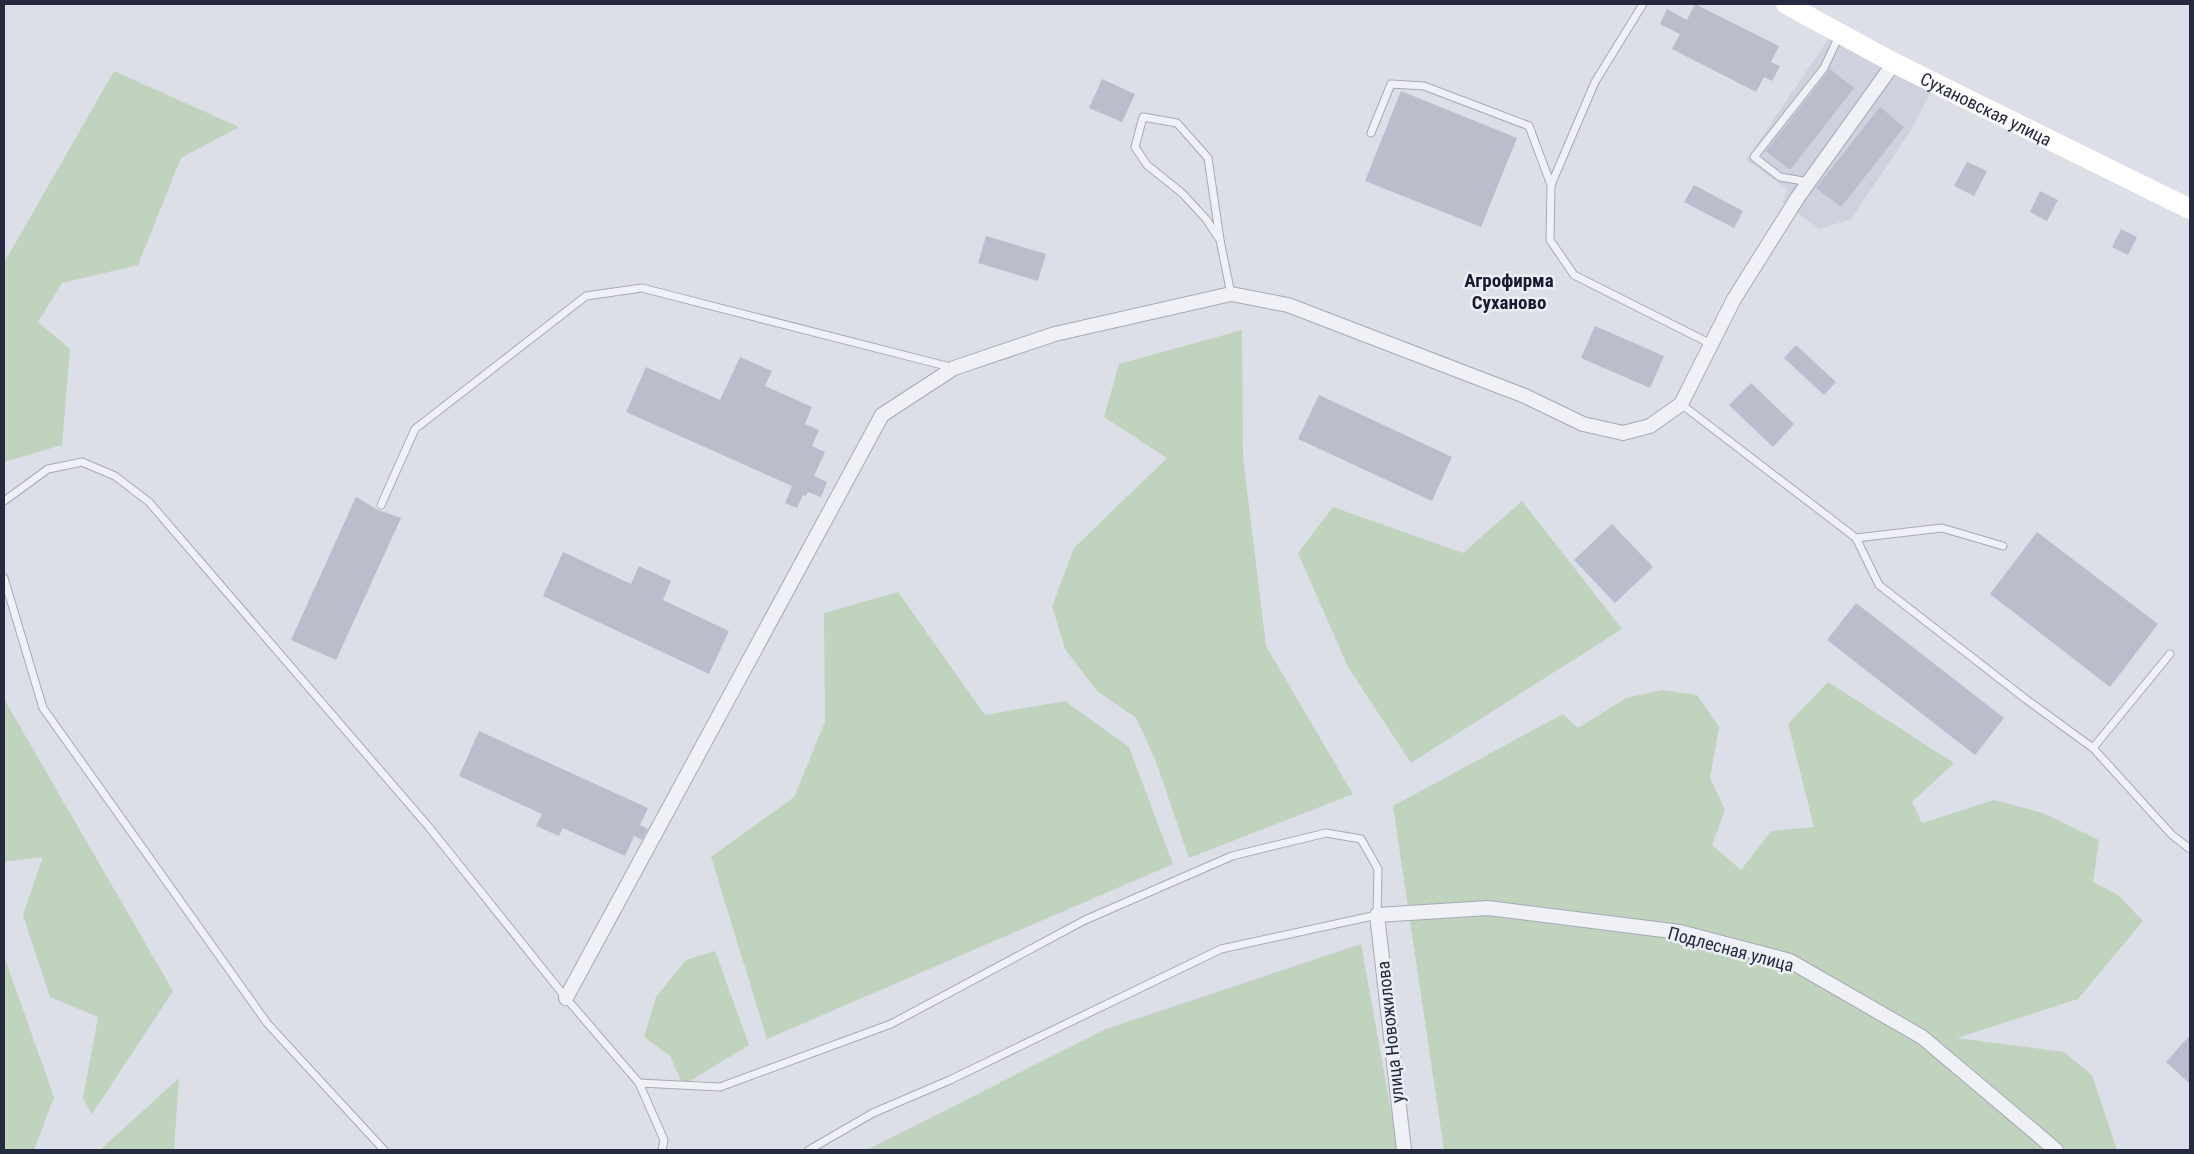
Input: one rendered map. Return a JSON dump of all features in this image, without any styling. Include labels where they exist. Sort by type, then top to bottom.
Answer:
[{"type":"street","name":"Сухановская улица","points":[[1786,4],[1894,63],[2190,209]]},
{"type":"street","points":[[566,998],[882,415],[954,368],[1055,334],[1232,294],[1288,305],[1525,396],[1583,424],[1623,433],[1650,426],[1681,404],[1734,299],[1809,182],[1894,63]]},
{"type":"street","name":"Подлесная улица","points":[[1377,914],[1488,908],[1680,932],[1790,961],[1922,1037],[2056,1150]]},
{"type":"street","name":"улица Новожилова","points":[[1377,914],[1404,1150]]},
{"type":"lane","points":[[1551,185],[1595,82],[1643,4]]},
{"type":"lane","points":[[1809,182],[1780,177],[1754,157],[1824,68],[1840,34]]},
{"type":"lane","points":[[1371,133],[1391,84],[1424,86],[1529,126],[1551,185],[1550,240],[1574,275],[1711,344]]},
{"type":"lane","points":[[1220,240],[1206,219],[1182,193],[1147,165],[1135,147],[1143,117],[1177,123],[1208,158],[1220,240],[1232,294]]},
{"type":"lane","points":[[381,505],[415,429],[586,296],[642,288],[954,368]]},
{"type":"lane","points":[[1681,404],[1856,538],[1879,585],[2027,700],[2093,748],[2172,835],[2190,849]]},
{"type":"lane","points":[[4,501],[48,469],[82,462],[115,476],[149,502],[428,826],[566,998],[639,1083],[664,1140],[662,1150]]},
{"type":"lane","points":[[1856,538],[1942,528],[2003,546]]},
{"type":"lane","points":[[4,578],[43,708],[266,1022],[384,1150]]},
{"type":"lane","points":[[2093,748],[2170,654]]},
{"type":"lane","points":[[639,1083],[720,1087],[891,1024],[1085,920],[1232,856],[1326,833],[1361,839],[1378,869],[1377,914],[1221,949],[950,1080],[873,1113],[809,1150]]},
{"type":"shaded area","points":[[1831,35],[1931,92],[1911,130],[1851,219],[1820,229],[1782,202],[1788,189],[1746,160]]},
{"type":"green space","points":[[114,71],[239,127],[181,158],[138,265],[62,283],[38,322],[70,349],[62,445],[4,462],[4,263]]},
{"type":"green space","points":[[1242,330],[1243,457],[1266,646],[1353,794],[1189,858],[1155,759],[1136,718],[1097,691],[1065,649],[1052,606],[1074,548],[1167,458],[1104,417],[1119,364]]},
{"type":"green space","points":[[1522,501],[1622,629],[1411,763],[1348,667],[1298,553],[1333,507],[1463,553]]},
{"type":"green space","points":[[898,592],[985,715],[1065,701],[1129,747],[1173,864],[767,1039],[711,857],[794,797],[825,722],[824,613]]},
{"type":"green space","points":[[1828,682],[1954,763],[1912,802],[1922,823],[1994,800],[2043,813],[2099,840],[2093,882],[2118,895],[2143,921],[2078,999],[1957,1038],[2064,1052],[2092,1075],[2117,1150],[1444,1150],[1393,806],[1563,714],[1578,728],[1626,698],[1662,690],[1697,695],[1719,727],[1710,778],[1725,810],[1712,845],[1741,870],[1771,831],[1814,827],[1788,724]]},
{"type":"green space","points":[[4,699],[173,991],[92,1114],[83,1098],[98,1017],[50,997],[23,915],[43,857],[4,862]]},
{"type":"green space","points":[[1361,944],[1398,1150],[867,1150],[1106,1029]]},
{"type":"green space","points":[[715,951],[749,1045],[683,1085],[670,1056],[644,1037],[656,997],[686,960]]},
{"type":"green space","points":[[4,956],[54,1097],[34,1150],[4,1150]]},
{"type":"green space","points":[[179,1078],[174,1150],[100,1150]]},
{"type":"building","points":[[1695,4],[1779,46],[1771,62],[1780,66],[1772,81],[1764,77],[1756,92],[1672,49],[1680,34],[1660,24],[1667,9],[1687,20]]},
{"type":"building","points":[[1830,69],[1854,88],[1790,170],[1766,151]]},
{"type":"building","points":[[1102,79],[1135,94],[1122,122],[1089,108]]},
{"type":"building","points":[[1401,91],[1517,138],[1481,227],[1365,181]]},
{"type":"building","points":[[1880,107],[1904,127],[1841,207],[1816,188]]},
{"type":"building","points":[[1967,162],[1987,171],[1974,196],[1954,186]]},
{"type":"building","points":[[1694,185],[1743,211],[1734,228],[1684,202]]},
{"type":"building","points":[[2040,191],[2058,200],[2047,221],[2030,212]]},
{"type":"building","points":[[2121,229],[2137,237],[2128,255],[2112,247]]},
{"type":"building","points":[[986,236],[1046,254],[1038,281],[978,263]]},
{"type":"building","points":[[1595,326],[1664,356],[1650,388],[1581,358]]},
{"type":"building","points":[[1796,345],[1836,382],[1824,395],[1784,358]]},
{"type":"building","points":[[740,357],[772,371],[765,386],[812,407],[805,424],[819,430],[812,446],[825,452],[814,476],[827,482],[821,497],[808,492],[806,496],[803,495],[797,508],[785,503],[792,486],[626,412],[646,367],[720,400]]},
{"type":"building","points":[[1751,383],[1794,424],[1773,447],[1729,405]]},
{"type":"building","points":[[1319,395],[1452,457],[1432,501],[1298,439]]},
{"type":"building","points":[[356,497],[378,510],[401,518],[336,660],[291,640]]},
{"type":"building","points":[[1612,524],[1653,567],[1615,603],[1574,560]]},
{"type":"building","points":[[2037,532],[2158,624],[2110,687],[1990,594]]},
{"type":"building","points":[[563,552],[631,584],[639,566],[671,581],[663,600],[729,631],[709,674],[543,596]]},
{"type":"building","points":[[1856,603],[2004,718],[1975,755],[1827,640]]},
{"type":"building","points":[[479,731],[648,808],[640,825],[648,829],[642,840],[634,836],[625,856],[563,828],[559,836],[536,826],[542,814],[459,776]]},
{"type":"building","points":[[2190,1035],[2190,1084],[2166,1062]]},
{"type":"district","name":"Агрофирма Суханово","points":[[1509,291]]}]
